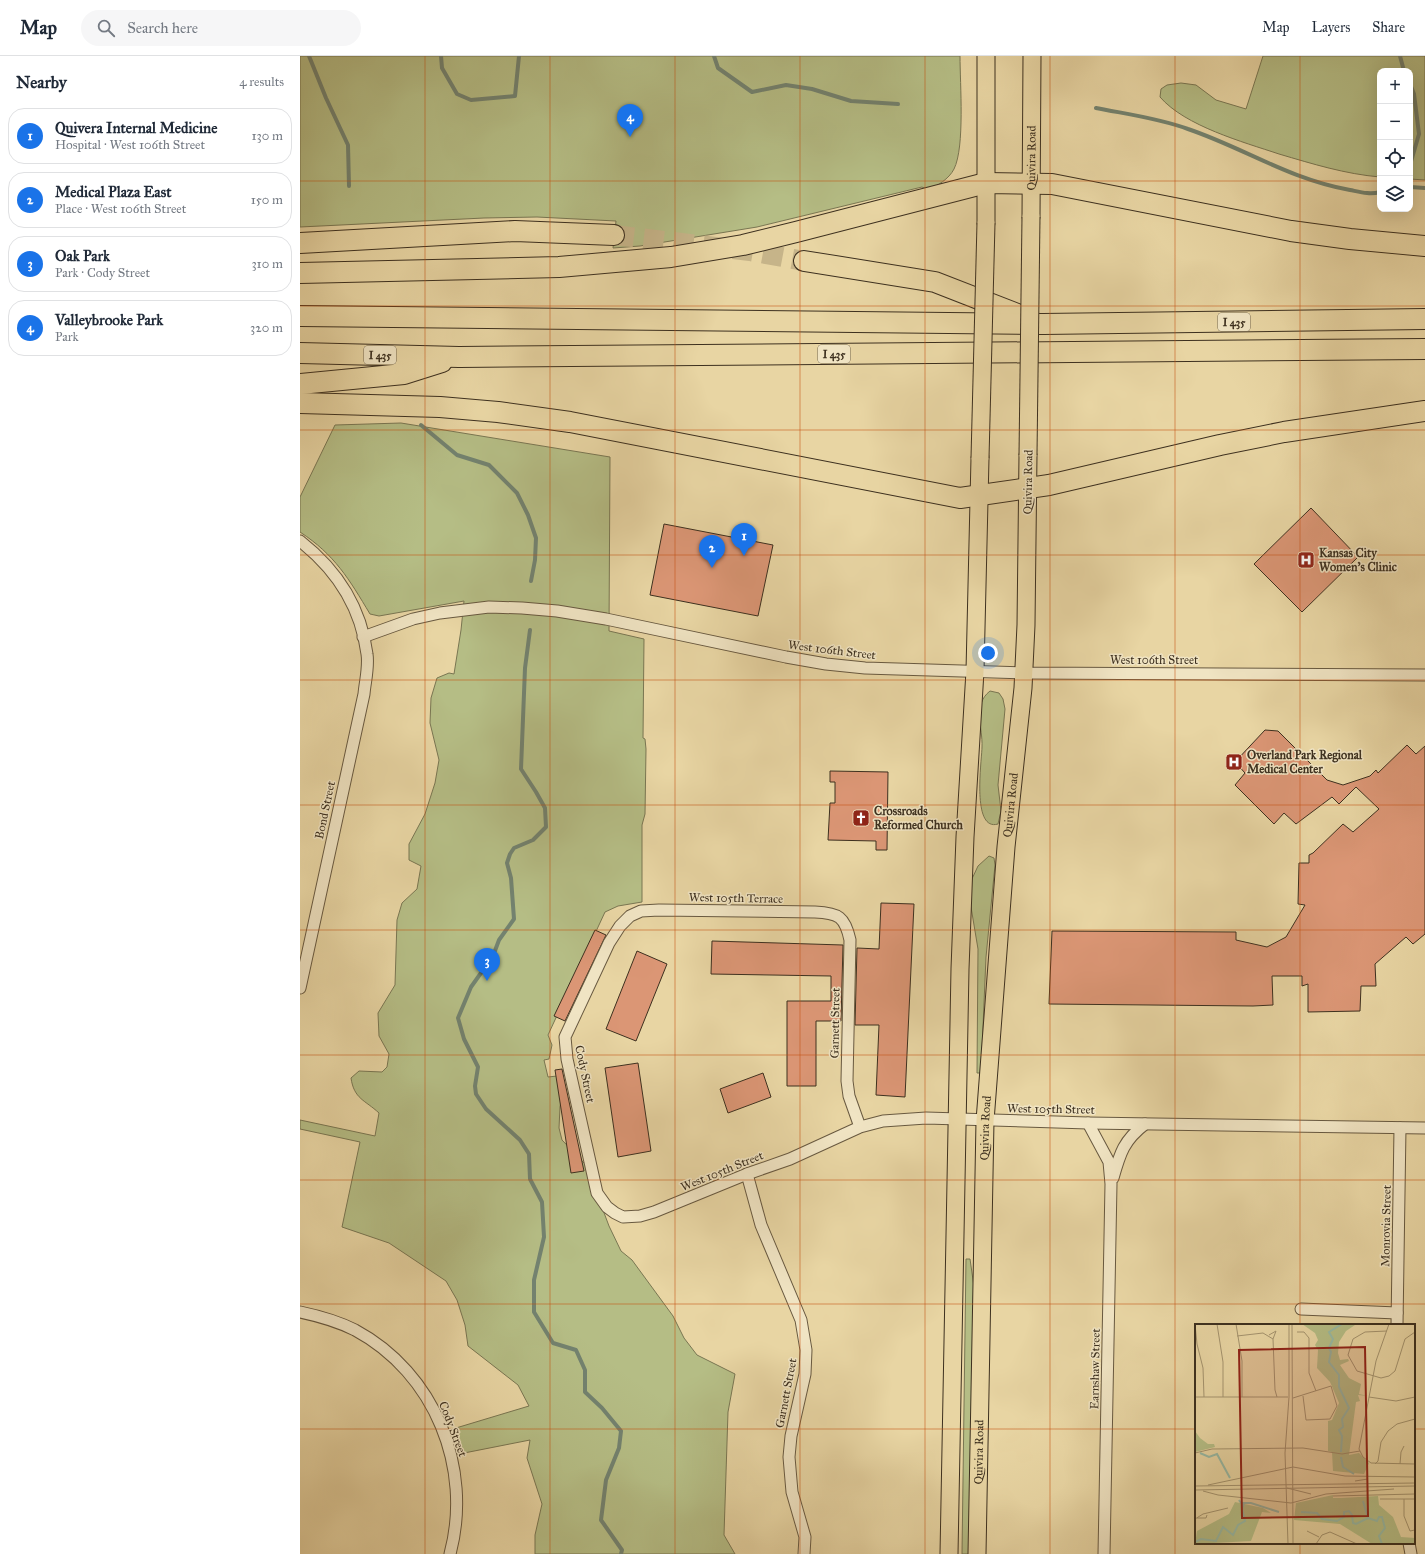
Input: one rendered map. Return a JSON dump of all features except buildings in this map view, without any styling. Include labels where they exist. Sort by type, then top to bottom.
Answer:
[{"type":"highway","points":[[301,273],[559,267],[671,257],[743,245],[986,183],[1052,184],[1291,231],[1350,239],[1425,246]]},
{"type":"highway","points":[[300,243],[515,231],[614,235]]},
{"type":"highway","points":[[804,261],[935,282],[1043,324]]},
{"type":"highway","name":"I 435","points":[[300,316],[1043,324],[1425,319]]},
{"type":"highway","name":"I 435","points":[[300,353],[460,357],[1425,349]]},
{"type":"highway","points":[[300,384],[404,374],[460,357]]},
{"type":"highway","points":[[300,403],[377,404],[498,412],[570,422],[960,498],[1028,488],[1277,434],[1425,411]]},
{"type":"main road","points":[[949,1554],[956,1119],[965,837],[975,671],[980,495],[986,223],[986,56]]},
{"type":"main road","name":"Quivira Road","points":[[977,1554],[985,1121],[1006,846],[1024,672],[1028,488],[1032,56]]},
{"type":"street","points":[[300,541],[319,556],[337,576],[356,611],[363,637]]},
{"type":"street","name":"West 106th Street","points":[[363,637],[413,619],[440,614],[489,607],[522,608],[557,610],[826,664],[865,668],[1024,672],[1425,675]]},
{"type":"street","name":"Bond Street","points":[[300,988],[364,694],[367,656],[363,637]]},
{"type":"street","name":"West 105th Terrace","points":[[630,916],[641,911],[659,910],[815,912],[832,914],[842,918]]},
{"type":"street","name":"Cody Street","points":[[623,1216],[615,1213],[601,1200],[594,1184],[580,1110],[567,1059],[565,1037],[568,1027],[609,943],[620,926],[630,916]]},
{"type":"street","name":"Garnett Street","points":[[842,918],[847,926],[850,940],[847,1088],[860,1127]]},
{"type":"street","name":"West 105th Street","points":[[623,1216],[632,1217],[654,1212],[747,1174],[790,1159],[860,1127],[883,1120],[926,1118],[985,1121],[1425,1128]]},
{"type":"street","name":"Earnshaw Street","points":[[1088,1123],[1109,1162],[1111,1184],[1104,1554]]},
{"type":"street","name":"Earnshaw Street","points":[[1111,1184],[1123,1146],[1133,1134],[1145,1124]]},
{"type":"street","name":"Monrovia Street","points":[[1397,1324],[1400,1128]]},
{"type":"street","name":"Garnett Street","points":[[747,1174],[761,1225],[801,1320],[805,1336],[805,1374],[791,1436],[789,1457],[792,1492],[805,1537],[804,1554]]},
{"type":"street","points":[[1301,1309],[1397,1312]]},
{"type":"street","name":"Cody Street","points":[[300,1312],[328,1319],[348,1327],[380,1346],[402,1366],[415,1381],[434,1409],[448,1444],[457,1487],[458,1520],[450,1554]]},
{"type":"street","points":[[1409,1544],[1411,1554]]},
{"type":"green space","points":[[300,56],[960,56],[960,146],[952,173],[942,182],[928,190],[922,187],[757,227],[640,246],[613,248],[616,221],[537,217],[484,218],[300,227]]},
{"type":"green space","points":[[1263,56],[1425,56],[1425,180],[1413,179],[1413,68],[1377,68],[1377,177],[1354,174],[1317,165],[1279,154],[1215,132],[1199,125],[1171,107],[1160,97],[1161,89],[1167,85],[1181,83],[1196,85],[1216,100],[1246,109]]},
{"type":"green space","points":[[401,423],[610,457],[609,631],[644,639],[643,738],[645,739],[646,749],[645,814],[642,825],[642,902],[618,906],[605,912],[548,1035],[552,1045],[549,1059],[544,1060],[548,1077],[557,1076],[564,1083],[560,1107],[559,1128],[562,1140],[586,1165],[609,1226],[621,1251],[632,1260],[673,1316],[684,1338],[697,1355],[735,1374],[728,1412],[724,1535],[735,1554],[535,1554],[535,1535],[542,1504],[527,1458],[530,1440],[454,1455],[446,1431],[529,1406],[518,1385],[468,1346],[465,1325],[457,1300],[446,1281],[389,1243],[342,1227],[360,1142],[300,1129],[300,1120],[375,1136],[379,1113],[357,1095],[352,1085],[351,1078],[359,1071],[382,1072],[387,1067],[389,1054],[379,1036],[378,1013],[395,985],[397,920],[402,903],[417,889],[421,866],[409,860],[409,844],[425,814],[435,783],[439,760],[430,723],[431,698],[437,678],[449,673],[454,674],[464,601],[379,616],[370,614],[340,568],[323,550],[300,532],[300,497],[335,425]]},
{"type":"green space","points":[[990,691],[999,693],[1003,699],[1005,709],[998,785],[1001,811],[998,824],[990,823],[984,817],[980,793],[982,740],[980,710],[981,703]]},
{"type":"green space","points":[[989,856],[994,858],[995,865],[986,957],[981,1073],[977,1073],[978,949],[970,901],[971,881],[978,866]]},
{"type":"green space","points":[[966,1259],[970,1259],[975,1294],[970,1554],[962,1554]]},
{"type":"waterway","points":[[309,56],[326,98],[348,145],[349,186]]},
{"type":"waterway","points":[[441,56],[442,68],[457,94],[471,100],[515,96],[519,56]]},
{"type":"waterway","points":[[714,56],[718,68],[752,92],[786,85],[812,89],[851,101],[898,104]]},
{"type":"waterway","points":[[1400,56],[1403,68]]},
{"type":"waterway","points":[[1413,92],[1419,134],[1413,155]]},
{"type":"waterway","points":[[1096,108],[1177,125],[1209,137],[1287,171],[1328,185],[1365,193],[1377,192]]},
{"type":"waterway","points":[[1413,187],[1425,188]]},
{"type":"waterway","points":[[421,425],[457,455],[489,465],[517,493],[528,515],[536,538],[535,560],[531,581]]},
{"type":"waterway","points":[[530,630],[525,668],[521,769],[545,808],[546,827],[533,840],[514,848],[510,854],[507,863],[511,878],[514,919],[499,940],[493,956],[471,987],[458,1018],[464,1039],[478,1067],[475,1086],[476,1094],[486,1109],[520,1140],[529,1154],[530,1179],[542,1202],[544,1237],[534,1280],[534,1312],[553,1343],[576,1350],[585,1370],[585,1392],[602,1408],[621,1431],[619,1448],[606,1480],[601,1520],[622,1550],[621,1554]]},
{"type":"tunnel","points":[[614,235],[750,251],[804,261]]},
{"type":"place","name":"Valleybrooke Park","points":[[630,137]]},
{"type":"place","name":"Quivera Internal Medicine","points":[[744,556]]},
{"type":"place","name":"Kansas City Women's Clinic","points":[[1306,560]]},
{"type":"place","name":"Medical Plaza East","points":[[712,568]]},
{"type":"place","name":"Overland Park Regional Medical Center","points":[[1234,762]]},
{"type":"place","name":"Crossroads Reformed Church","points":[[861,818]]},
{"type":"place","name":"Oak Park","points":[[487,981]]}]
